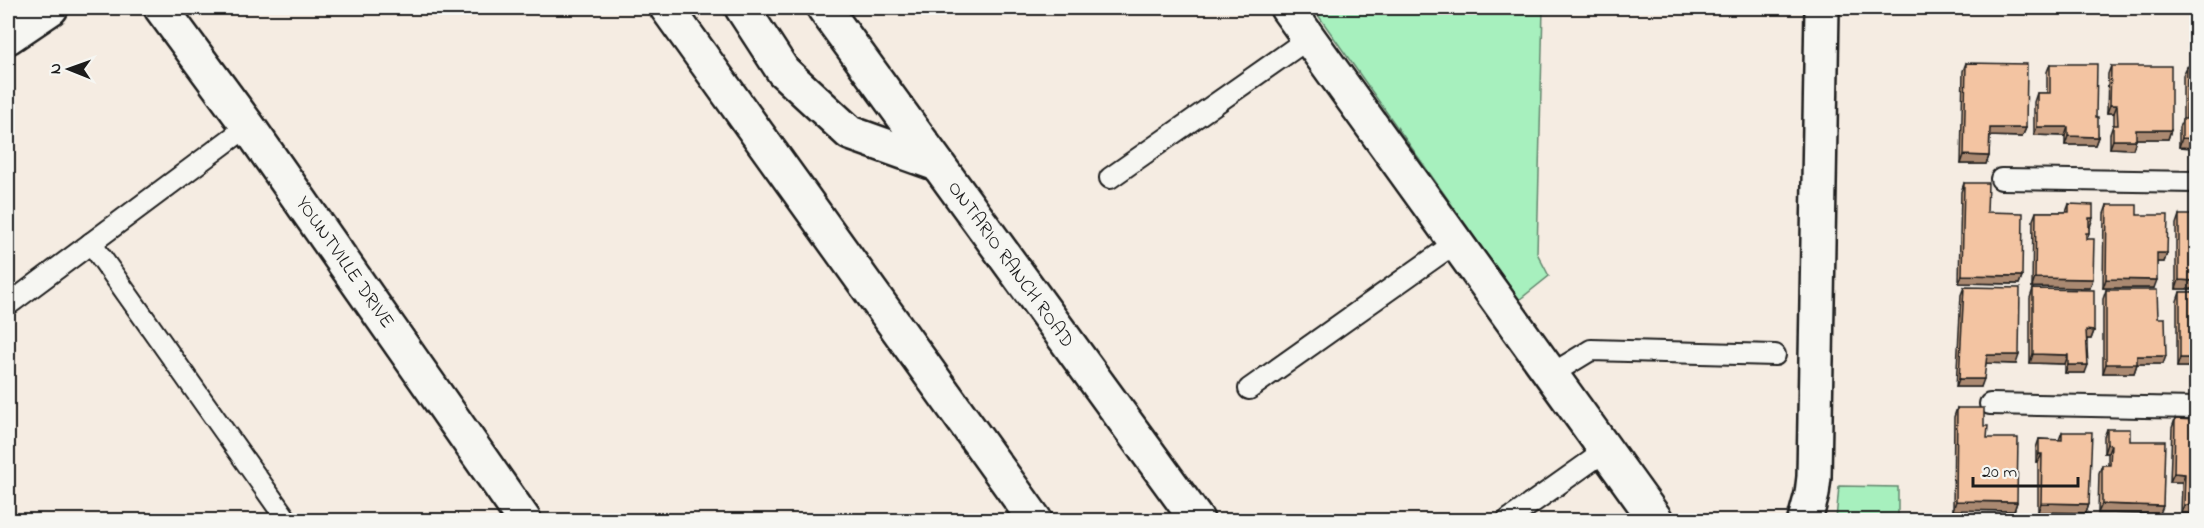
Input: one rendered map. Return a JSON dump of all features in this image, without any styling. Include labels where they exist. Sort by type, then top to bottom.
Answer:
[{"type":"street","points":[[8,37],[51,8]]},
{"type":"street","name":"YOUNTVILLE DRIVE","points":[[161,8],[248,126],[524,520]]},
{"type":"street","points":[[667,8],[1035,520]]},
{"type":"street","points":[[742,8],[783,71],[850,133],[937,164]]},
{"type":"street","name":"ONTARIO RANCH ROAD","points":[[824,8],[1197,520]]},
{"type":"street","points":[[1287,8],[1656,520]]},
{"type":"street","points":[[1805,520],[1814,477],[1822,8]]},
{"type":"lane","points":[[1110,178],[1309,38]]},
{"type":"lane","points":[[8,305],[248,126]]},
{"type":"lane","points":[[2001,179],[2196,182]]},
{"type":"lane","points":[[91,243],[287,520]]},
{"type":"lane","points":[[1249,389],[1455,243]]},
{"type":"lane","points":[[1550,375],[1591,350],[1775,355]]},
{"type":"lane","points":[[1990,404],[2196,408]]},
{"type":"lane","points":[[1508,520],[1605,451]]},
{"type":"green space","points":[[1313,8],[1543,8],[1537,253],[1549,276],[1519,300]]},
{"type":"green space","points":[[1839,486],[1898,487],[1898,520],[1836,520]]},
{"type":"building","points":[[1966,63],[2027,64],[2026,128],[1990,128],[1989,156],[1964,155]]},
{"type":"building","points":[[2050,64],[2097,64],[2098,137],[2068,136],[2068,127],[2037,127],[2037,93],[2050,93]]},
{"type":"building","points":[[2111,66],[2171,66],[2171,130],[2136,130],[2136,140],[2113,140],[2113,125],[2118,125],[2117,105],[2110,105]]},
{"type":"building","points":[[2187,67],[2196,67],[2196,139],[2182,138],[2182,119],[2186,119]]},
{"type":"building","points":[[1964,183],[1988,183],[1987,212],[2023,213],[2022,276],[1962,275]]},
{"type":"building","points":[[2069,204],[2093,205],[2093,218],[2089,218],[2089,233],[2086,233],[2086,239],[2094,239],[2093,279],[2035,278],[2036,212],[2069,212]]},
{"type":"building","points":[[2107,205],[2137,205],[2137,215],[2168,215],[2167,253],[2157,253],[2157,280],[2106,279]]},
{"type":"building","points":[[2179,215],[2196,215],[2196,281],[2179,280]]},
{"type":"building","points":[[1964,287],[2020,288],[2019,355],[1987,355],[1984,379],[1959,379]]},
{"type":"building","points":[[2033,289],[2094,290],[2094,331],[2086,330],[2088,365],[2068,365],[2068,355],[2033,354]]},
{"type":"building","points":[[2106,290],[2157,290],[2158,318],[2165,318],[2166,356],[2137,356],[2137,364],[2106,364]]},
{"type":"building","points":[[2180,292],[2196,292],[2196,358],[2180,358]]},
{"type":"building","points":[[1957,408],[1984,408],[1984,426],[1988,426],[1987,438],[2018,438],[2017,502],[1956,501]]},
{"type":"building","points":[[2175,419],[2196,420],[2196,505],[2184,505],[2185,474],[2174,473]]},
{"type":"building","points":[[2107,429],[2130,429],[2130,441],[2165,441],[2163,506],[2102,504],[2102,465],[2110,465],[2111,445],[2107,444]]},
{"type":"building","points":[[2062,432],[2092,432],[2089,504],[2041,503],[2042,454],[2039,454],[2039,439],[2062,440]]},
{"type":"building","points":[[2039,514],[2090,514],[2090,520],[2039,520]]}]
